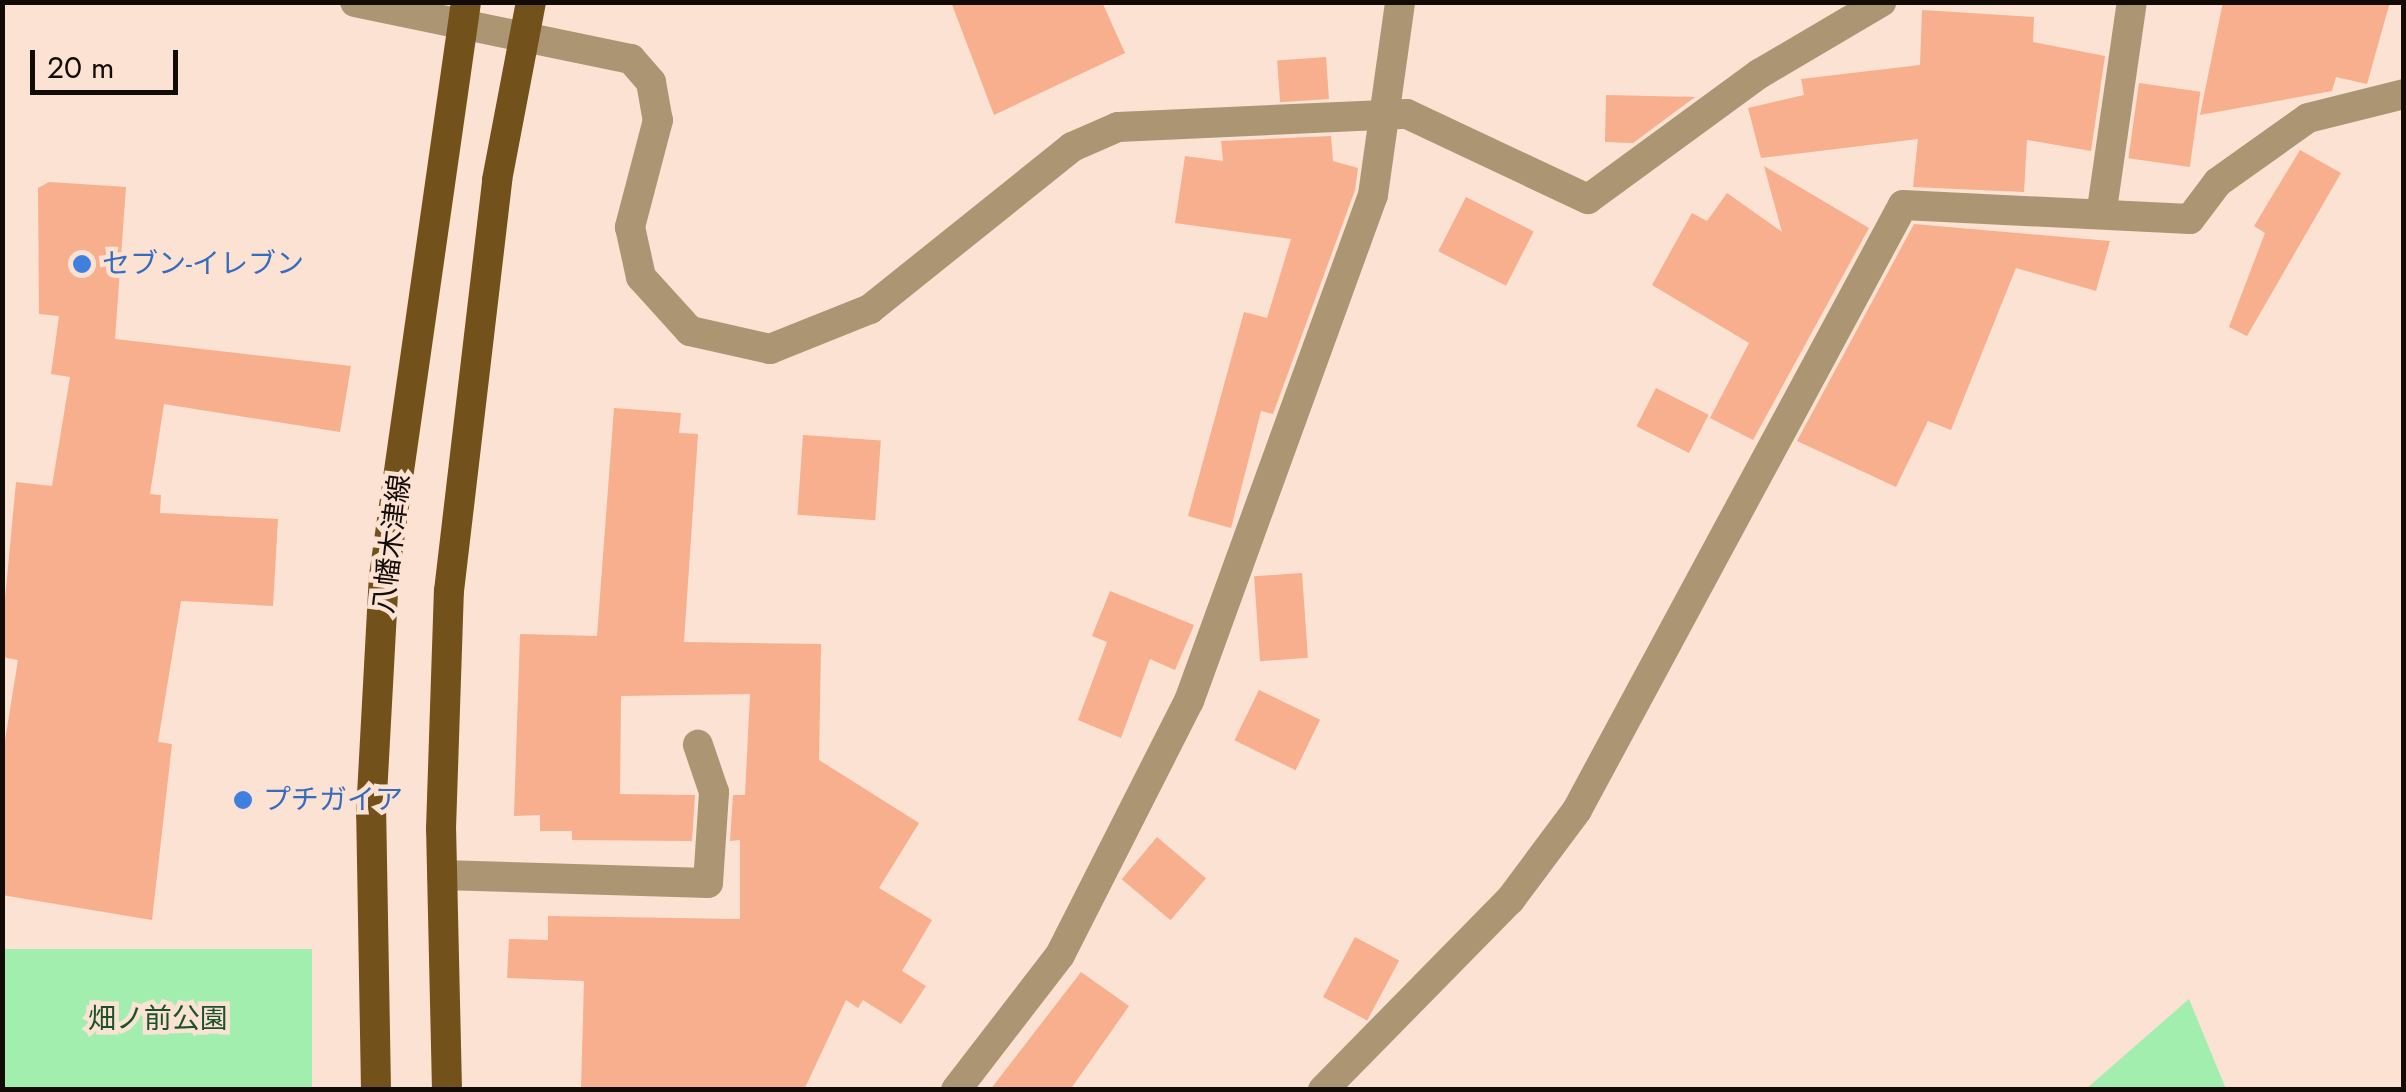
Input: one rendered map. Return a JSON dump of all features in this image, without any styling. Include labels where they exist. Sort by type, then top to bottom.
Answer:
[{"type":"main road","points":[[448,1090],[442,875],[449,591],[523,34],[531,2]]},
{"type":"main road","name":"八幡木津線","points":[[376,1090],[371,814],[384,576],[464,14]]},
{"type":"street","points":[[355,2],[464,14],[523,34],[617,51],[650,82],[658,120],[630,227],[640,277],[678,324],[744,348],[796,344],[870,309],[1094,135],[1149,120],[1386,112],[1588,199],[1759,74],[1881,2]]},
{"type":"street","points":[[956,1090],[1060,956],[1189,701],[1334,312],[1373,194],[1400,2]]},
{"type":"street","points":[[2102,209],[2132,2]]},
{"type":"street","points":[[1323,1090],[1510,900],[1577,810],[1904,205],[2102,209],[2190,219],[2218,182],[2308,118],[2404,94]]},
{"type":"street","points":[[442,875],[708,883],[714,792],[698,745]]},
{"type":"green space","name":"畑ノ前公園","points":[[3,949],[312,949],[312,1089],[3,1089]]},
{"type":"green space","points":[[2189,999],[2226,1089],[2086,1089]]},
{"type":"building","points":[[951,2],[1102,2],[1125,53],[994,115]]},
{"type":"building","points":[[2223,2],[2390,2],[2367,84],[2336,77],[2332,91],[2200,115]]},
{"type":"building","points":[[1922,10],[2034,17],[2033,42],[2105,56],[2091,151],[2027,140],[2024,192],[1913,187],[1918,139],[1761,158],[1748,108],[1804,95],[1801,79],[1920,65]]},
{"type":"building","points":[[1326,57],[1329,99],[1280,102],[1277,60]]},
{"type":"building","points":[[2139,83],[2200,92],[2190,167],[2128,158]]},
{"type":"building","points":[[1606,95],[1695,97],[1633,143],[1605,142]]},
{"type":"building","points":[[1331,136],[1333,161],[1358,168],[1355,190],[1273,414],[1261,411],[1231,528],[1188,516],[1244,312],[1267,318],[1291,239],[1175,223],[1185,156],[1223,161],[1221,141]]},
{"type":"building","points":[[2300,150],[2341,173],[2247,336],[2229,327],[2265,233],[2254,226]]},
{"type":"building","points":[[1764,166],[1869,228],[1753,440],[1710,418],[1749,343],[1652,285],[1692,213],[1707,221],[1727,193],[1782,232]]},
{"type":"building","points":[[49,182],[126,187],[115,339],[351,366],[340,432],[164,404],[150,494],[161,495],[160,513],[278,519],[273,606],[181,601],[158,742],[172,744],[152,920],[2,895],[2,759],[18,660],[2,657],[2,631],[16,482],[52,486],[70,377],[51,374],[59,316],[39,314],[38,188]]},
{"type":"building","points":[[1466,197],[1534,232],[1506,286],[1438,251]]},
{"type":"building","points":[[1914,224],[2110,241],[2096,291],[2016,268],[1951,430],[1928,421],[1896,487],[1797,441]]},
{"type":"building","points":[[1656,388],[1709,415],[1689,453],[1636,426]]},
{"type":"building","points":[[614,408],[681,413],[679,433],[698,434],[684,642],[821,644],[819,760],[919,823],[879,888],[932,920],[902,971],[926,986],[901,1024],[863,1000],[858,1008],[846,1000],[804,1090],[581,1090],[584,981],[507,978],[509,939],[548,940],[548,916],[740,919],[740,840],[730,841],[733,795],[745,795],[750,694],[621,696],[620,794],[695,795],[692,841],[572,840],[572,831],[540,831],[540,815],[514,816],[520,634],[597,636]]},
{"type":"building","points":[[803,435],[881,440],[875,520],[797,515]]},
{"type":"building","points":[[1302,573],[1308,658],[1260,661],[1254,576]]},
{"type":"building","points":[[1110,591],[1194,625],[1175,670],[1150,659],[1121,738],[1078,720],[1107,642],[1092,636]]},
{"type":"building","points":[[1259,690],[1320,720],[1296,770],[1234,740]]},
{"type":"building","points":[[1157,837],[1206,878],[1171,920],[1122,879]]},
{"type":"building","points":[[1355,937],[1399,960],[1367,1021],[1323,997]]},
{"type":"building","points":[[1081,972],[1129,1006],[1070,1090],[990,1090]]},
{"type":"place","name":"セブン-イレブン","points":[[82,264]]},
{"type":"place","name":"プチガイア","points":[[243,800]]}]
